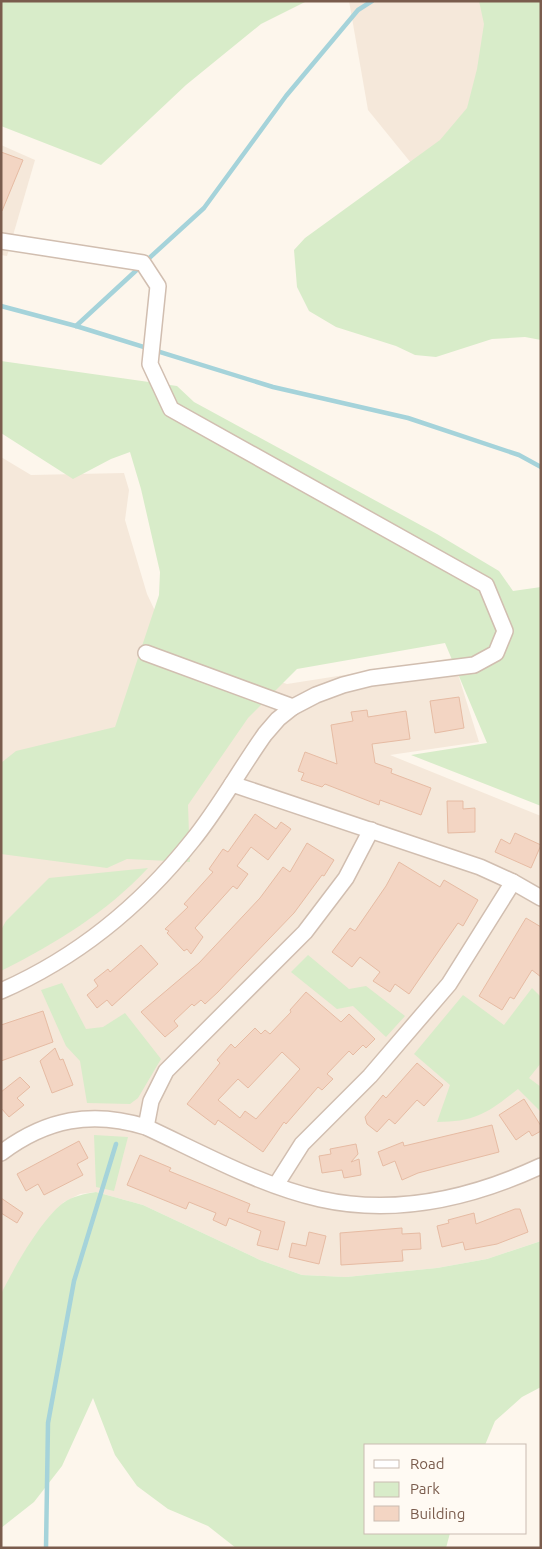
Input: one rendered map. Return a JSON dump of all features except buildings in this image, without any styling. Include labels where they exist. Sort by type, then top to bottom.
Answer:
[{"type":"street","points":[[1,241],[143,263],[158,286],[150,364],[171,410],[486,585],[505,631],[496,653],[474,665],[371,678],[316,695],[293,707],[278,719],[265,734],[192,840],[165,872],[116,919],[53,964],[1,991]]},
{"type":"street","points":[[146,653],[293,707]]},
{"type":"street","points":[[232,784],[454,858],[513,882],[541,898]]},
{"type":"street","points":[[146,1127],[151,1101],[166,1072],[304,932],[346,878],[371,830]]},
{"type":"street","points":[[276,1186],[302,1144],[370,1076],[449,984],[513,882]]},
{"type":"street","points":[[1,1153],[31,1133],[51,1124],[99,1118],[126,1121],[146,1127],[276,1186],[320,1199],[353,1205],[385,1206],[450,1198],[487,1189],[541,1166]]},
{"type":"shaded area","points":[[349,1],[541,1],[541,323],[368,110]]},
{"type":"shaded area","points":[[1,145],[35,160],[7,256],[1,255]]},
{"type":"shaded area","points":[[1,457],[31,475],[124,473],[129,490],[125,520],[147,594],[172,647],[287,684],[453,658],[479,742],[390,755],[541,816],[541,1241],[487,1259],[437,1268],[346,1277],[302,1275],[260,1260],[143,1205],[96,1192],[80,1194],[64,1202],[51,1215],[1,1294]]},
{"type":"green space","points":[[1,1],[307,1],[261,24],[186,85],[101,165],[1,126]]},
{"type":"green space","points":[[479,1],[541,1],[541,340],[525,337],[492,339],[436,357],[415,355],[396,346],[336,327],[309,311],[297,287],[294,250],[305,238],[440,140],[467,108],[477,69],[484,24]]},
{"type":"green space","points":[[1,361],[177,386],[194,402],[437,534],[499,571],[513,591],[541,587],[541,806],[411,755],[487,743],[445,643],[297,669],[248,718],[188,805],[190,862],[127,859],[107,868],[1,854],[1,763],[16,751],[115,727],[159,595],[160,572],[141,489],[130,452],[111,459],[73,479],[1,433]]},
{"type":"green space","points":[[148,868],[98,913],[61,938],[1,971],[1,930],[6,921],[49,878]]},
{"type":"green space","points":[[308,955],[349,989],[366,986],[405,1016],[386,1037],[353,1006],[337,1009],[291,972]]},
{"type":"green space","points":[[62,983],[86,1029],[103,1027],[125,1013],[161,1059],[138,1098],[130,1104],[87,1103],[80,1061],[66,1046],[41,990]]},
{"type":"green space","points":[[532,988],[541,997],[541,1063],[529,1078],[541,1087],[541,1112],[518,1089],[490,1110],[472,1118],[437,1122],[450,1085],[414,1054],[463,995],[504,1025]]},
{"type":"green space","points":[[94,1135],[128,1137],[114,1191],[96,1187]]},
{"type":"green space","points":[[96,1192],[143,1205],[260,1260],[302,1275],[346,1277],[437,1268],[487,1259],[541,1241],[541,1387],[522,1397],[495,1421],[485,1444],[364,1444],[364,1534],[450,1534],[446,1548],[236,1548],[208,1526],[168,1509],[137,1486],[115,1455],[93,1398],[62,1466],[34,1502],[1,1528],[1,1294],[28,1245],[45,1221],[63,1203]]},
{"type":"waterway","points":[[146,261],[204,208],[286,96],[358,10],[372,1]]},
{"type":"waterway","points":[[76,326],[141,266]]},
{"type":"waterway","points":[[1,306],[76,326],[273,387],[408,418],[519,455],[541,467]]},
{"type":"waterway","points":[[46,1548],[48,1423],[74,1281],[116,1144]]}]
